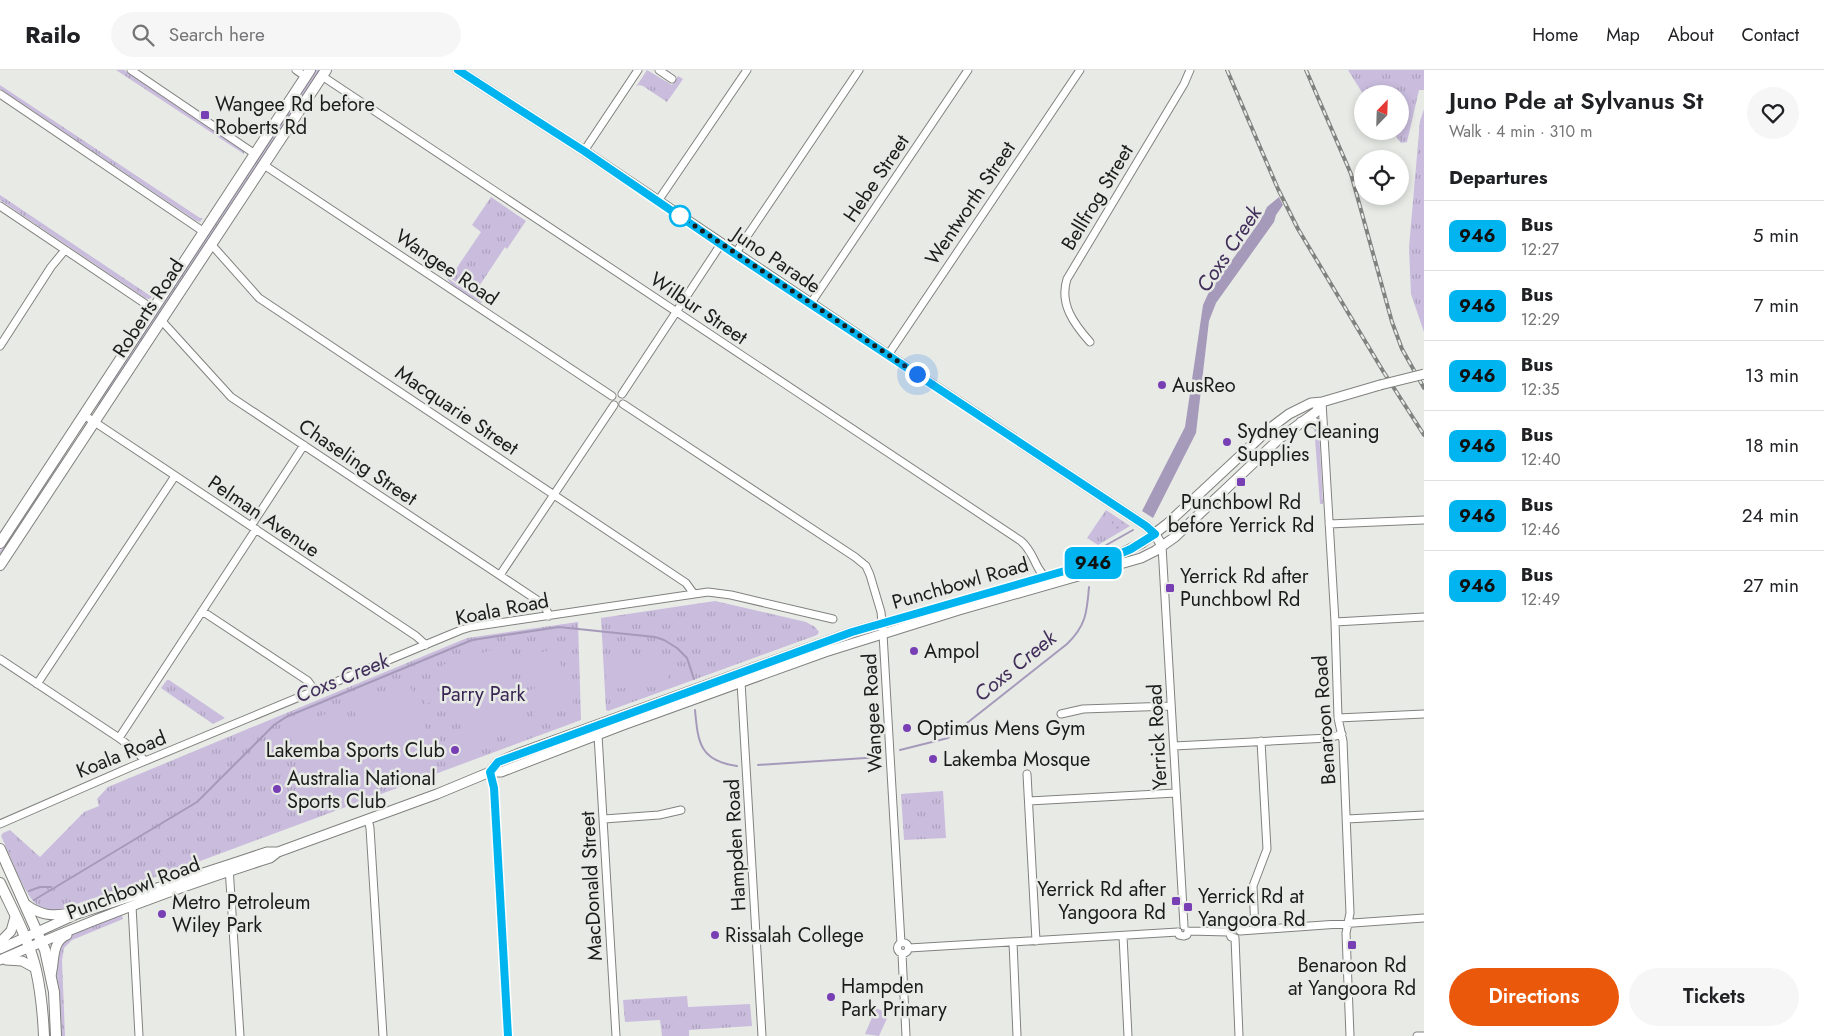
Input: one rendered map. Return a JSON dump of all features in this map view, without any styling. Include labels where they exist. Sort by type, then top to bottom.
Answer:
[{"type":"highway","name":"Roberts Road","points":[[0,543],[308,73]]},
{"type":"highway","name":"Roberts Road","points":[[0,565],[324,73]]},
{"type":"highway","points":[[0,849],[41,942],[51,975],[56,1036]]},
{"type":"highway","points":[[0,883],[35,968],[42,1000],[44,1036]]},
{"type":"main road","name":"Juno Parade","points":[[458,70],[584,151],[735,254],[1146,526],[1155,534],[1162,546]]},
{"type":"main road","name":"Juno Parade","points":[[470,70],[493,91]]},
{"type":"main road","name":"Punchbowl Road","points":[[490,772],[498,762],[517,754],[812,645],[882,623],[1110,558],[1131,549],[1155,534],[1276,424],[1304,406],[1424,374]]},
{"type":"main road","name":"Punchbowl Road","points":[[0,960],[82,925],[267,852],[278,852],[437,794],[490,772],[501,772],[598,734],[825,652],[989,601],[1133,561],[1162,546],[1185,527],[1274,444],[1300,422],[1316,412],[1322,402]]},
{"type":"main road","points":[[1300,422],[1314,422],[1323,429]]},
{"type":"main road","name":"Punchbowl Road","points":[[0,949],[78,914],[229,867]]},
{"type":"main road","points":[[25,904],[36,912],[46,915],[59,915],[70,912],[78,914]]},
{"type":"main road","points":[[0,942],[11,931],[15,917]]},
{"type":"main road","points":[[51,975],[54,965],[54,954],[59,941],[82,925]]},
{"type":"main road","points":[[0,960],[18,960],[35,968]]},
{"type":"street","points":[[130,70],[255,154]]},
{"type":"street","points":[[296,70],[308,73]]},
{"type":"street","points":[[659,70],[672,79]]},
{"type":"street","points":[[658,201],[747,70]]},
{"type":"street","points":[[735,254],[859,70]]},
{"type":"street","name":"Hebe Street","points":[[811,303],[968,70]]},
{"type":"street","name":"Wentworth Street","points":[[888,355],[1080,70]]},
{"type":"street","name":"Bellfrog Street","points":[[1090,342],[1078,328],[1067,308],[1064,294],[1067,278],[1184,84],[1190,70]]},
{"type":"street","points":[[584,151],[635,71]]},
{"type":"street","name":"Wilbur Street","points":[[324,73],[676,312],[1021,542],[1030,549],[1040,573],[1046,577]]},
{"type":"street","points":[[0,94],[204,232]]},
{"type":"street","name":"Wangee Road","points":[[264,164],[612,396]]},
{"type":"street","points":[[0,206],[153,309]]},
{"type":"street","name":"Macquarie Street","points":[[211,244],[259,298],[686,582],[694,594]]},
{"type":"street","points":[[622,394],[721,244]]},
{"type":"street","points":[[0,346],[65,250]]},
{"type":"street","name":"Chaseling Street","points":[[161,320],[228,394],[540,602],[549,616]]},
{"type":"street","points":[[614,405],[611,400],[612,396],[618,392],[622,394]]},
{"type":"street","points":[[614,405],[620,406],[623,404],[624,397],[622,394]]},
{"type":"street","name":"Benaroon Road","points":[[1322,402],[1335,622],[1338,718],[1342,734],[1346,819],[1350,913],[1346,933],[1350,1036]]},
{"type":"street","name":"Wangee Road","points":[[623,404],[866,566],[870,575],[884,634],[901,943]]},
{"type":"street","points":[[500,575],[614,405]]},
{"type":"street","name":"Pelman Avenue","points":[[84,415],[416,636],[426,645]]},
{"type":"street","points":[[119,738],[202,611],[304,445]]},
{"type":"street","points":[[38,684],[174,476]]},
{"type":"street","points":[[1329,524],[1424,520]]},
{"type":"street","name":"Yerrick Road","points":[[1162,546],[1176,793],[1186,928]]},
{"type":"street","name":"Koala Road","points":[[0,824],[145,761],[471,627],[715,592],[833,618]]},
{"type":"street","points":[[202,611],[308,681],[315,691]]},
{"type":"street","points":[[1335,622],[1424,617]]},
{"type":"street","points":[[0,659],[119,738],[136,751],[145,761]]},
{"type":"street","name":"Hampden Road","points":[[741,682],[762,1036]]},
{"type":"street","points":[[1061,714],[1083,710],[1172,706]]},
{"type":"street","points":[[1338,718],[1424,714]]},
{"type":"street","name":"MacDonald Street","points":[[598,734],[616,1036]]},
{"type":"street","points":[[1174,746],[1329,738],[1342,734]]},
{"type":"street","points":[[1255,930],[1253,886],[1267,849],[1260,742]]},
{"type":"street","points":[[490,772],[494,788],[508,1036]]},
{"type":"street","points":[[1026,774],[1036,941]]},
{"type":"street","points":[[1029,801],[1176,793]]},
{"type":"street","points":[[604,819],[659,815],[681,810]]},
{"type":"street","points":[[1346,819],[1424,815]]},
{"type":"street","points":[[368,819],[383,1036]]},
{"type":"street","points":[[229,867],[240,1036]]},
{"type":"street","points":[[132,906],[139,1036]]},
{"type":"street","points":[[1229,932],[1233,927],[1238,928],[1240,931],[1424,918]]},
{"type":"street","points":[[909,948],[1178,932],[1181,936],[1184,936],[1186,935],[1186,928],[1229,932]]},
{"type":"street","points":[[1239,1036],[1235,938],[1240,931]]},
{"type":"street","points":[[1229,932],[1230,936],[1235,938]]},
{"type":"street","points":[[1123,936],[1128,1036]]},
{"type":"street","points":[[1012,942],[1017,1036]]},
{"type":"street","points":[[906,1036],[902,954],[898,949],[901,943],[907,944],[909,948]]},
{"type":"street","points":[[902,954],[907,953],[909,948]]},
{"type":"street","points":[[1417,1036],[1424,1036]]},
{"type":"green space","points":[[116,70],[124,70],[244,151],[244,154]]},
{"type":"green space","points":[[316,70],[320,70],[94,413],[102,395]]},
{"type":"green space","points":[[647,70],[672,85],[678,76],[683,79],[667,102],[643,86],[639,85],[636,87]]},
{"type":"green space","points":[[1348,70],[1424,70],[1424,90],[1419,90],[1409,133],[1409,85],[1357,85]]},
{"type":"green space","points":[[0,85],[200,218],[203,218],[200,222],[195,220],[0,89]]},
{"type":"green space","points":[[1424,109],[1424,332],[1411,294],[1409,247],[1420,121]]},
{"type":"green space","points":[[1399,140],[1407,140],[1407,142],[1401,143]]},
{"type":"green space","points":[[0,195],[152,297],[149,299],[145,298],[0,200]]},
{"type":"green space","points":[[491,197],[526,221],[507,249],[505,247],[474,294],[450,278],[481,232],[472,225]]},
{"type":"green space","points":[[446,277],[482,302],[457,289]]},
{"type":"green space","points":[[1314,426],[1319,431],[1323,504],[1320,504]]},
{"type":"green space","points":[[63,459],[0,557],[0,551],[52,471]]},
{"type":"green space","points":[[1106,510],[1130,526],[1098,545],[1087,538]]},
{"type":"green space","points":[[1113,519],[1120,520],[1125,525],[1111,532],[1109,529]]},
{"type":"green space","points":[[715,601],[806,622],[815,627],[819,632],[817,635],[608,711],[606,710],[601,618]]},
{"type":"green space","name":"Parry Park","points":[[578,622],[581,720],[176,870],[56,911],[39,906],[34,902],[21,880],[1,836],[10,830],[40,857],[84,812],[99,806],[97,799],[108,787],[467,638]]},
{"type":"green space","points":[[502,647],[526,727],[466,745],[442,665]]},
{"type":"green space","points":[[556,648],[564,675],[524,686],[516,660]]},
{"type":"green space","points":[[667,655],[669,686],[607,689],[605,659]]},
{"type":"green space","points":[[566,679],[574,705],[534,717],[526,691]]},
{"type":"green space","points":[[167,680],[225,718],[213,724],[161,688]]},
{"type":"green space","points":[[424,681],[431,702],[425,704],[418,683]]},
{"type":"green space","points":[[409,683],[438,761],[381,782],[352,704]]},
{"type":"green space","points":[[345,707],[373,785],[315,806],[287,728]]},
{"type":"green space","points":[[943,791],[946,838],[904,840],[901,794]]},
{"type":"green space","points":[[122,915],[123,919],[72,940],[64,948],[62,960],[65,1036],[60,1036],[56,955],[59,948],[65,940],[74,934]]},
{"type":"green space","points":[[687,996],[688,1007],[750,1004],[752,1026],[689,1030],[689,1036],[662,1036],[660,1020],[625,1022],[623,1000]]},
{"type":"green space","points":[[876,1008],[889,1014],[879,1036],[865,1034]]},
{"type":"shaded area","points":[[1279,197],[1283,205],[1276,215],[1274,222],[1216,303],[1209,321],[1196,433],[1153,518],[1142,511],[1185,427],[1203,305],[1208,294],[1260,221],[1267,207]]},
{"type":"waterway","name":"Coxs Creek","points":[[1093,555],[1101,548],[1133,530]]},
{"type":"waterway","name":"Coxs Creek","points":[[900,750],[948,738],[1067,644],[1082,625],[1089,587]]},
{"type":"waterway","name":"Coxs Creek","points":[[34,900],[197,802],[274,725],[286,717],[472,640],[559,627],[655,637],[677,648],[687,658],[694,679]]},
{"type":"waterway","name":"Coxs Creek","points":[[695,710],[700,741],[708,755],[725,764],[737,766]]},
{"type":"waterway","name":"Coxs Creek","points":[[758,765],[881,757]]},
{"type":"waterway","points":[[29,891],[40,887],[51,887]]},
{"type":"railway","points":[[1227,70],[1278,189],[1298,229],[1383,371],[1424,435]]},
{"type":"railway","points":[[1306,70],[1351,174],[1392,322],[1402,349],[1424,388]]},
{"type":"bus line","name":"946","points":[[458,70],[584,151],[735,254],[1024,444],[1152,530],[1155,534],[1131,549],[1087,566],[852,632],[498,762],[490,772],[494,788],[508,1036]]},
{"type":"place","name":"Wangee Rd before Roberts Rd","points":[[205,115]]},
{"type":"place","name":"AusReo","points":[[1162,385]]},
{"type":"place","name":"Sydney Cleaning Supplies","points":[[1227,442]]},
{"type":"place","name":"Punchbowl Rd before Yerrick Rd","points":[[1241,482]]},
{"type":"place","name":"Yerrick Rd after Punchbowl Rd","points":[[1170,588]]},
{"type":"place","name":"Ampol","points":[[914,651]]},
{"type":"place","name":"Optimus Mens Gym","points":[[907,728]]},
{"type":"place","name":"Lakemba Sports Club","points":[[455,750]]},
{"type":"place","name":"Lakemba Mosque","points":[[933,759]]},
{"type":"place","name":"Australia National Sports Club","points":[[277,789]]},
{"type":"place","name":"Yerrick Rd after Yangoora Rd","points":[[1176,901]]},
{"type":"place","name":"Yerrick Rd at Yangoora Rd","points":[[1188,907]]},
{"type":"place","name":"Metro Petroleum Wiley Park","points":[[162,914]]},
{"type":"place","name":"Rissalah College","points":[[715,935]]},
{"type":"place","name":"Benaroon Rd at Yangoora Rd","points":[[1352,945]]},
{"type":"place","name":"Hampden Park Primary","points":[[831,997]]},
{"type":"route","points":[[680,216],[917,374]]}]
